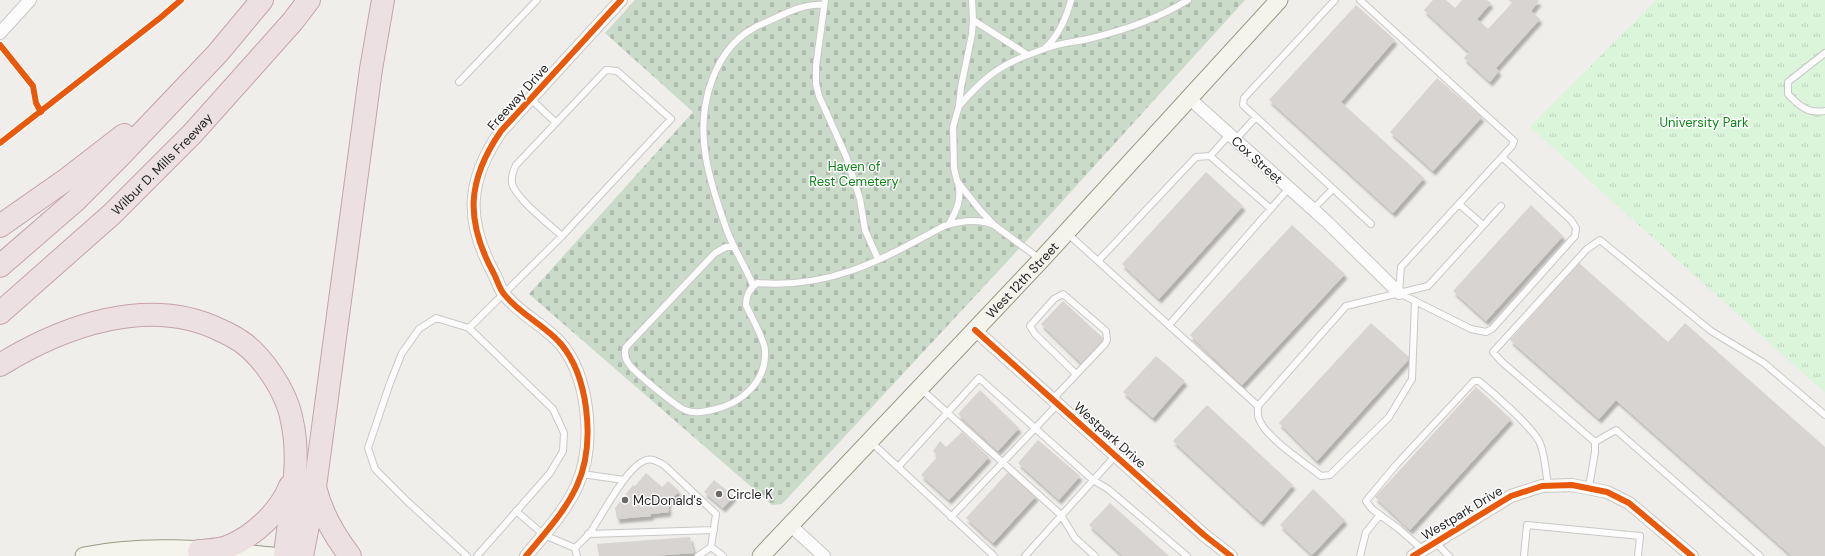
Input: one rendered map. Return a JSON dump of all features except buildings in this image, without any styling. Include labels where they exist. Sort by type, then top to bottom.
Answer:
[{"type":"highway","points":[[0,266],[75,201],[217,54],[262,0]]},
{"type":"highway","name":"Wilbur D. Mills Freeway","points":[[0,313],[112,214],[193,133],[293,21],[309,0]]},
{"type":"highway","points":[[302,556],[315,487],[370,77],[383,0]]},
{"type":"highway","points":[[0,226],[67,180],[183,89]]},
{"type":"highway","points":[[0,365],[21,352],[87,324],[120,318],[152,315],[180,316],[208,324],[236,337],[249,347],[262,361],[284,393],[294,433],[297,453],[296,469],[285,556]]},
{"type":"highway","points":[[199,551],[225,548],[246,537],[263,523],[272,515],[284,499],[296,469]]},
{"type":"highway","points":[[315,487],[326,520],[350,556]]},
{"type":"main road","name":"West 12th Street","points":[[761,556],[1041,260],[1279,0]]},
{"type":"main road","points":[[84,556],[124,549],[150,548],[272,556]]},
{"type":"street","points":[[0,33],[30,0]]},
{"type":"street","name":"Freeway Drive","points":[[526,556],[557,520],[568,504],[582,474],[586,462],[588,421],[585,399],[572,358],[560,342],[503,294],[484,256],[477,236],[474,203],[476,183],[489,148],[501,131],[621,0]]},
{"type":"street","name":"Cox Street","points":[[1189,98],[1326,221],[1399,293]]},
{"type":"street","name":"Westpark Drive","points":[[975,330],[1204,535],[1231,556]]},
{"type":"street","name":"Westpark Drive","points":[[1418,553],[1511,496],[1548,486],[1572,484],[1607,492],[1629,503],[1692,556]]},
{"type":"street","points":[[790,525],[824,556]]},
{"type":"lane","points":[[459,82],[537,0]]},
{"type":"lane","points":[[949,224],[957,209],[959,199],[954,168],[953,127],[959,106],[973,20],[972,0]]},
{"type":"lane","points":[[1044,49],[1053,42],[1060,31],[1071,0]]},
{"type":"lane","points":[[959,106],[984,80],[1000,68],[1028,55],[1044,49],[1103,35],[1150,20],[1168,12],[1188,0]]},
{"type":"lane","points":[[1336,0],[1244,98],[1243,105],[1370,224]]},
{"type":"lane","points":[[1360,0],[1514,141],[1512,146],[1401,267],[1399,293]]},
{"type":"lane","points":[[754,285],[726,229],[713,190],[705,157],[705,113],[707,92],[713,77],[728,51],[757,26],[804,7],[816,4],[825,3],[816,66],[816,84],[819,96],[846,156],[860,199],[865,230],[878,259]]},
{"type":"lane","points":[[973,20],[1028,55]]},
{"type":"lane","points":[[1825,53],[1788,82],[1788,94],[1800,107],[1817,112],[1825,111]]},
{"type":"lane","points":[[469,328],[562,236],[671,119],[617,71],[606,70],[516,165],[512,174],[512,182],[519,196],[562,236]]},
{"type":"lane","points":[[531,99],[556,123]]},
{"type":"lane","points":[[1098,261],[1196,157],[1210,156],[1256,117]]},
{"type":"lane","points":[[1210,156],[1271,209]]},
{"type":"lane","points":[[1399,293],[1471,329],[1486,332],[1492,329],[1574,236],[1576,228],[1571,220],[1502,157]]},
{"type":"lane","points":[[957,181],[994,225],[1041,260]]},
{"type":"lane","points":[[1169,325],[1289,188]]},
{"type":"lane","points":[[1313,209],[1332,189]]},
{"type":"lane","points":[[1459,204],[1483,225]]},
{"type":"lane","points":[[1415,301],[1412,378],[1389,417],[1330,475],[1321,476],[1265,430],[1258,418],[1258,406],[1346,306],[1428,286],[1500,206]]},
{"type":"lane","points":[[734,247],[726,247],[715,253],[626,347],[625,352],[629,366],[676,405],[685,410],[697,413],[720,409],[749,393],[760,377],[764,362],[763,344],[746,305],[746,300],[754,285],[757,283],[794,284],[834,277],[862,268],[949,224],[978,221],[994,225]]},
{"type":"lane","points":[[1066,232],[1258,406]]},
{"type":"lane","points":[[1589,487],[1595,452],[1595,442],[1502,362],[1493,352],[1587,249],[1600,240],[1711,331],[1764,362],[1825,415]]},
{"type":"lane","points":[[952,516],[1035,428],[1076,374],[1105,344],[1107,336],[1106,331],[1063,294],[1054,299],[1030,326],[1034,334],[1076,374]]},
{"type":"lane","points":[[467,556],[408,502],[375,469],[368,448],[402,353],[419,329],[436,318],[469,328],[553,409],[564,434],[563,451],[550,473],[477,556]]},
{"type":"lane","points":[[898,467],[979,378],[1093,480],[1108,489],[1186,556]]},
{"type":"lane","points":[[1418,553],[1372,509],[1366,501],[1396,465],[1474,381],[1479,381],[1501,400],[1538,441],[1543,451],[1548,486]]},
{"type":"lane","points":[[920,388],[1061,515],[1075,538],[1095,556]]},
{"type":"lane","points":[[1595,442],[1616,430],[1760,556]]},
{"type":"lane","points":[[870,441],[994,556]]},
{"type":"lane","points":[[1025,556],[1116,455]]},
{"type":"lane","points":[[574,548],[588,534],[624,480],[639,464],[647,460],[655,460],[668,469],[716,514],[711,547],[698,556]]},
{"type":"lane","points":[[582,474],[624,480]]},
{"type":"lane","points":[[516,511],[544,535],[574,548],[577,556]]},
{"type":"lane","points":[[1360,556],[1366,532],[1380,515]]},
{"type":"lane","points":[[1524,556],[1526,525],[1640,536],[1638,556]]},
{"type":"lane","points":[[588,534],[714,530]]},
{"type":"lane","points":[[1435,542],[1448,556]]},
{"type":"lane","points":[[711,547],[723,556]]},
{"type":"green space","name":"Haven of Rest Cemetery","points":[[635,0],[1245,0],[1029,238],[782,504],[772,505],[529,294],[693,112],[605,33]]},
{"type":"green space","name":"University Park","points":[[1656,0],[1825,0],[1825,393],[1530,127]]},
{"type":"cycle path","points":[[0,143],[181,0]]},
{"type":"cycle path","points":[[526,556],[566,506],[575,490],[582,472],[586,454],[588,432],[586,408],[578,374],[571,358],[555,337],[517,308],[502,292],[499,286],[484,253],[478,235],[474,217],[476,183],[481,166],[501,131],[621,0]]},
{"type":"cycle path","points":[[0,45],[33,86],[36,103],[41,112]]},
{"type":"cycle path","points":[[975,330],[1204,535],[1231,556]]},
{"type":"cycle path","points":[[1413,556],[1511,496],[1542,486],[1572,485],[1607,492],[1629,503],[1692,556]]},
{"type":"place","name":"Circle K","points":[[719,494]]},
{"type":"place","name":"McDonald's","points":[[625,500]]}]
